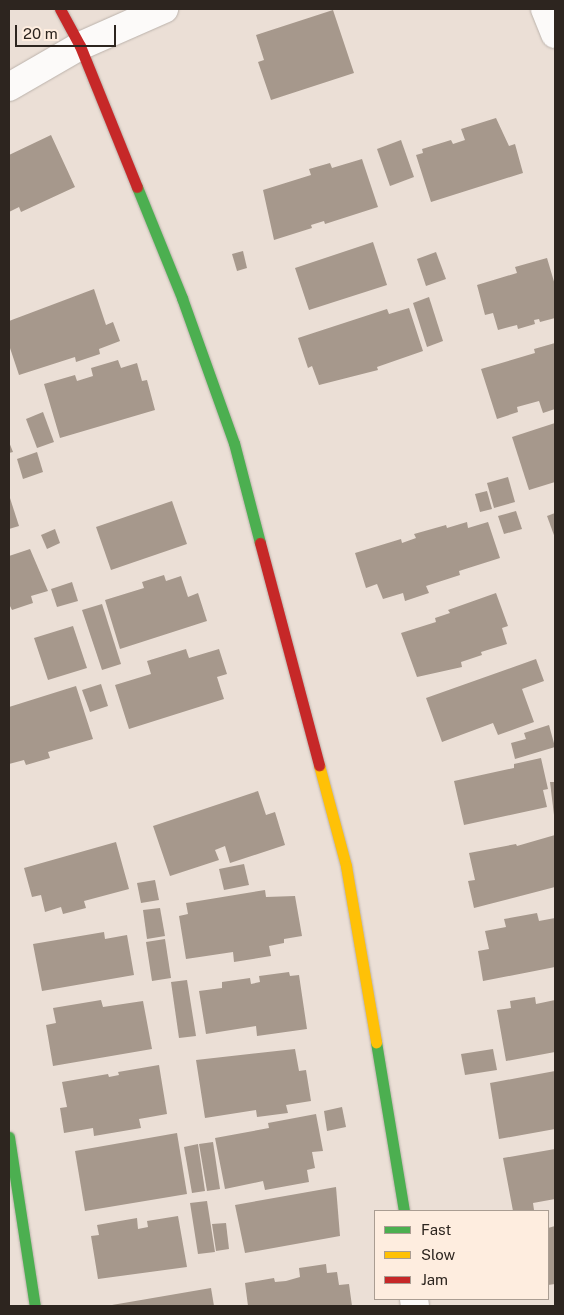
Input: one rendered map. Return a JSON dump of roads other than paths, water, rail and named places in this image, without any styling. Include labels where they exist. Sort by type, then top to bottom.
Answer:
[{"type":"street","points":[[60,9],[80,46],[182,298],[234,443],[346,866],[404,1210]]},
{"type":"street","points":[[9,87],[80,46],[164,9]]},
{"type":"street","points":[[545,9],[555,34]]},
{"type":"street","points":[[9,1137],[35,1306]]}]
